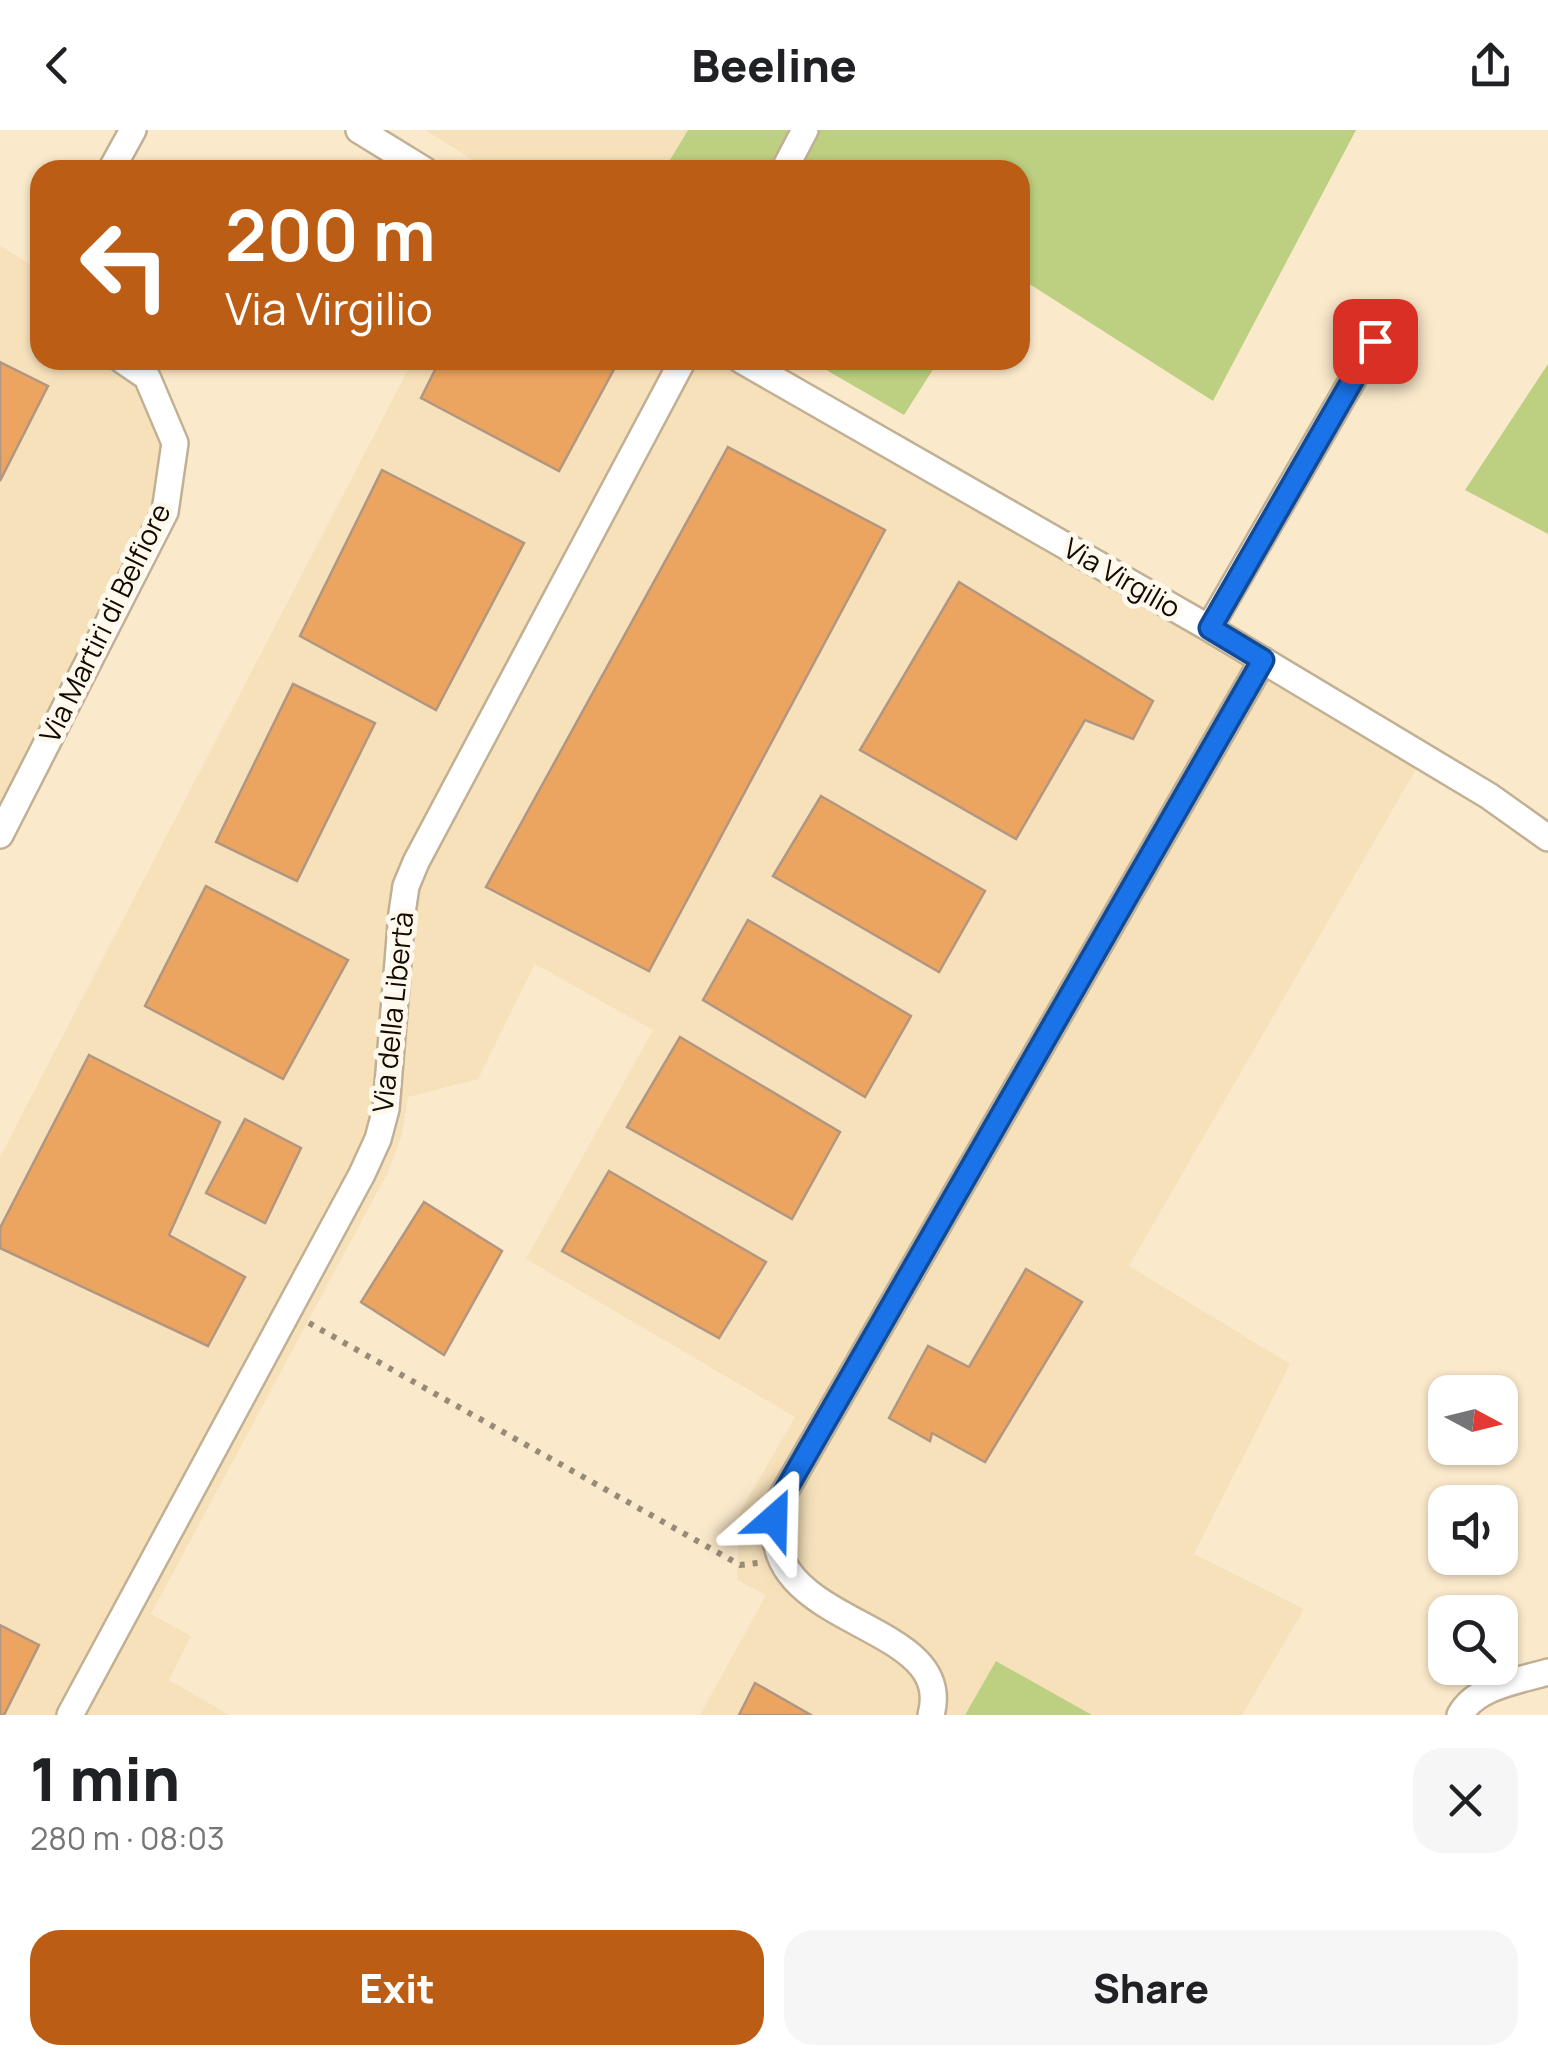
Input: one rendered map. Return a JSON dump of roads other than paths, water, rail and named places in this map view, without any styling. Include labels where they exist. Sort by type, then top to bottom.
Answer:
[{"type":"street","points":[[117,160],[133,130]]},
{"type":"street","points":[[359,130],[408,160]]},
{"type":"street","points":[[789,160],[805,130]]},
{"type":"street","points":[[1210,628],[1375,341]]},
{"type":"street","name":"Via Martiri di Belfiore","points":[[0,835],[165,512],[175,443],[147,377],[137,370]]},
{"type":"street","name":"Via della Libertà","points":[[70,1715],[289,1312],[378,1139],[390,1085],[406,886],[677,370]]},
{"type":"street","name":"Via Virgilio","points":[[758,370],[1210,628],[1489,796],[1548,838]]},
{"type":"street","points":[[931,1715],[934,1688],[926,1670],[910,1655],[810,1593],[780,1561],[774,1541],[774,1519],[780,1500],[1263,660]]},
{"type":"street","points":[[1460,1715],[1467,1702],[1487,1690],[1548,1672]]}]
